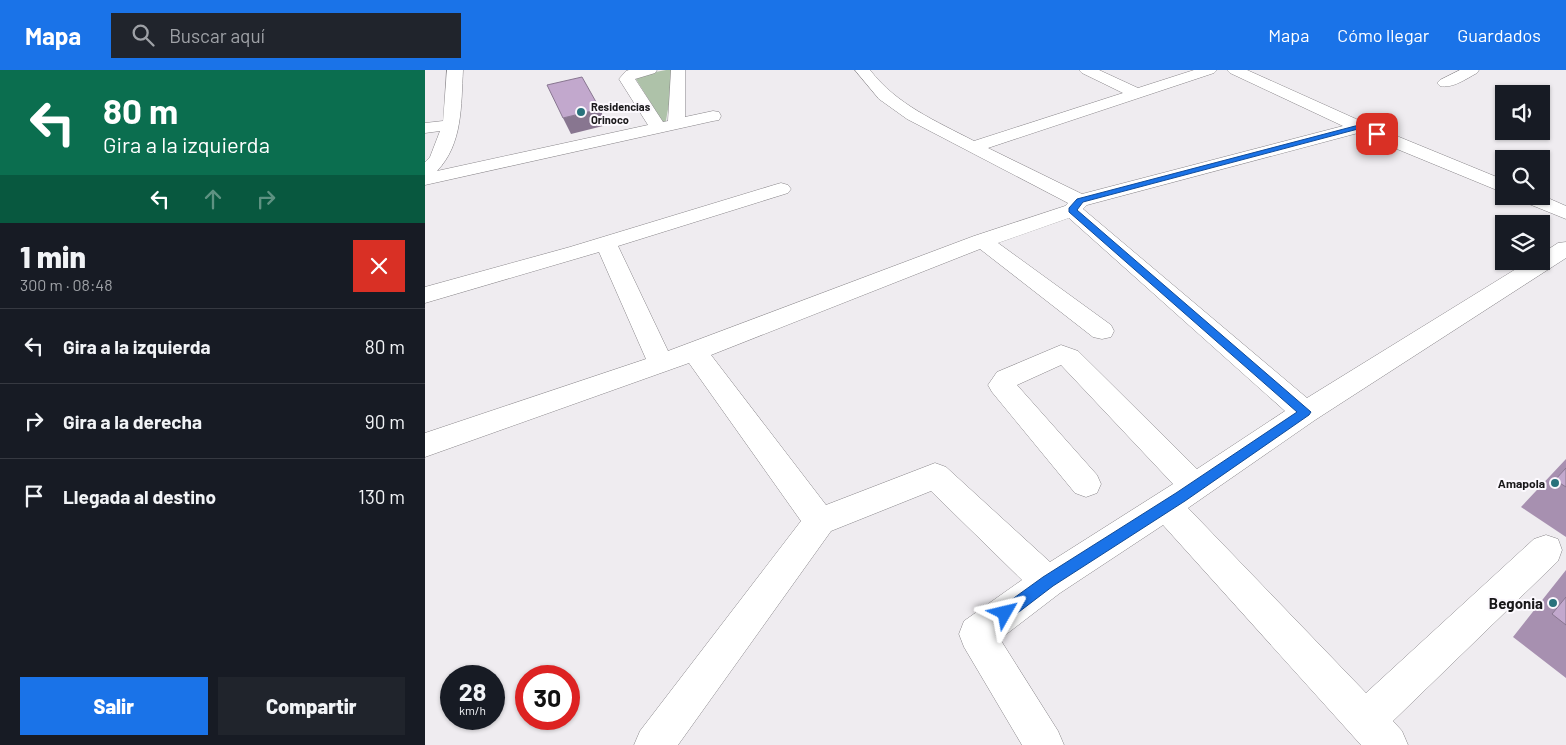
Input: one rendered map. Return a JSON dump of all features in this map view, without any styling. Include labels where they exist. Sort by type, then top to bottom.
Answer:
[{"type":"street","points":[[425,172],[438,159],[451,125],[455,70]]},
{"type":"street","points":[[650,70],[631,74],[627,79],[659,128]]},
{"type":"street","points":[[676,124],[678,70]]},
{"type":"street","points":[[862,70],[867,79],[899,108],[1047,187],[1076,205],[1305,412]]},
{"type":"street","points":[[1087,70],[1136,93]]},
{"type":"street","points":[[973,147],[1209,70]]},
{"type":"street","points":[[1235,70],[1359,127],[1495,183]]},
{"type":"street","points":[[1445,83],[1472,70]]},
{"type":"street","points":[[425,179],[713,116]]},
{"type":"street","points":[[425,128],[451,125]]},
{"type":"street","points":[[425,445],[694,352],[1076,205],[1359,127]]},
{"type":"street","points":[[425,295],[606,243],[781,189]]},
{"type":"street","points":[[1547,205],[1566,213]]},
{"type":"street","points":[[982,241],[1102,331]]},
{"type":"street","points":[[606,243],[661,364]]},
{"type":"street","points":[[1044,745],[977,634],[1048,582],[1195,487],[1305,412],[1566,248]]},
{"type":"street","points":[[694,352],[820,521]]},
{"type":"street","points":[[1086,484],[1001,385],[1005,379],[1061,354],[1069,357],[1195,487]]},
{"type":"street","points":[[653,745],[820,521],[935,476],[1048,582]]},
{"type":"street","points":[[1166,506],[1377,733],[1547,550]]},
{"type":"green space","points":[[675,70],[665,126],[634,76]]},
{"type":"building","points":[[582,77],[600,109],[563,118],[547,85]]},
{"type":"building","points":[[1566,468],[1566,487],[1555,480]]},
{"type":"building","points":[[1566,597],[1566,625],[1552,614]]},
{"type":"place","name":"Residencias Orinoco","points":[[581,112]]},
{"type":"place","name":"Amapola","points":[[1555,483]]},
{"type":"place","name":"Begonia","points":[[1553,603]]},
{"type":"route","points":[[1005,613],[1048,582],[1181,497],[1305,412],[1072,210],[1080,201],[1359,127],[1377,134]]}]
